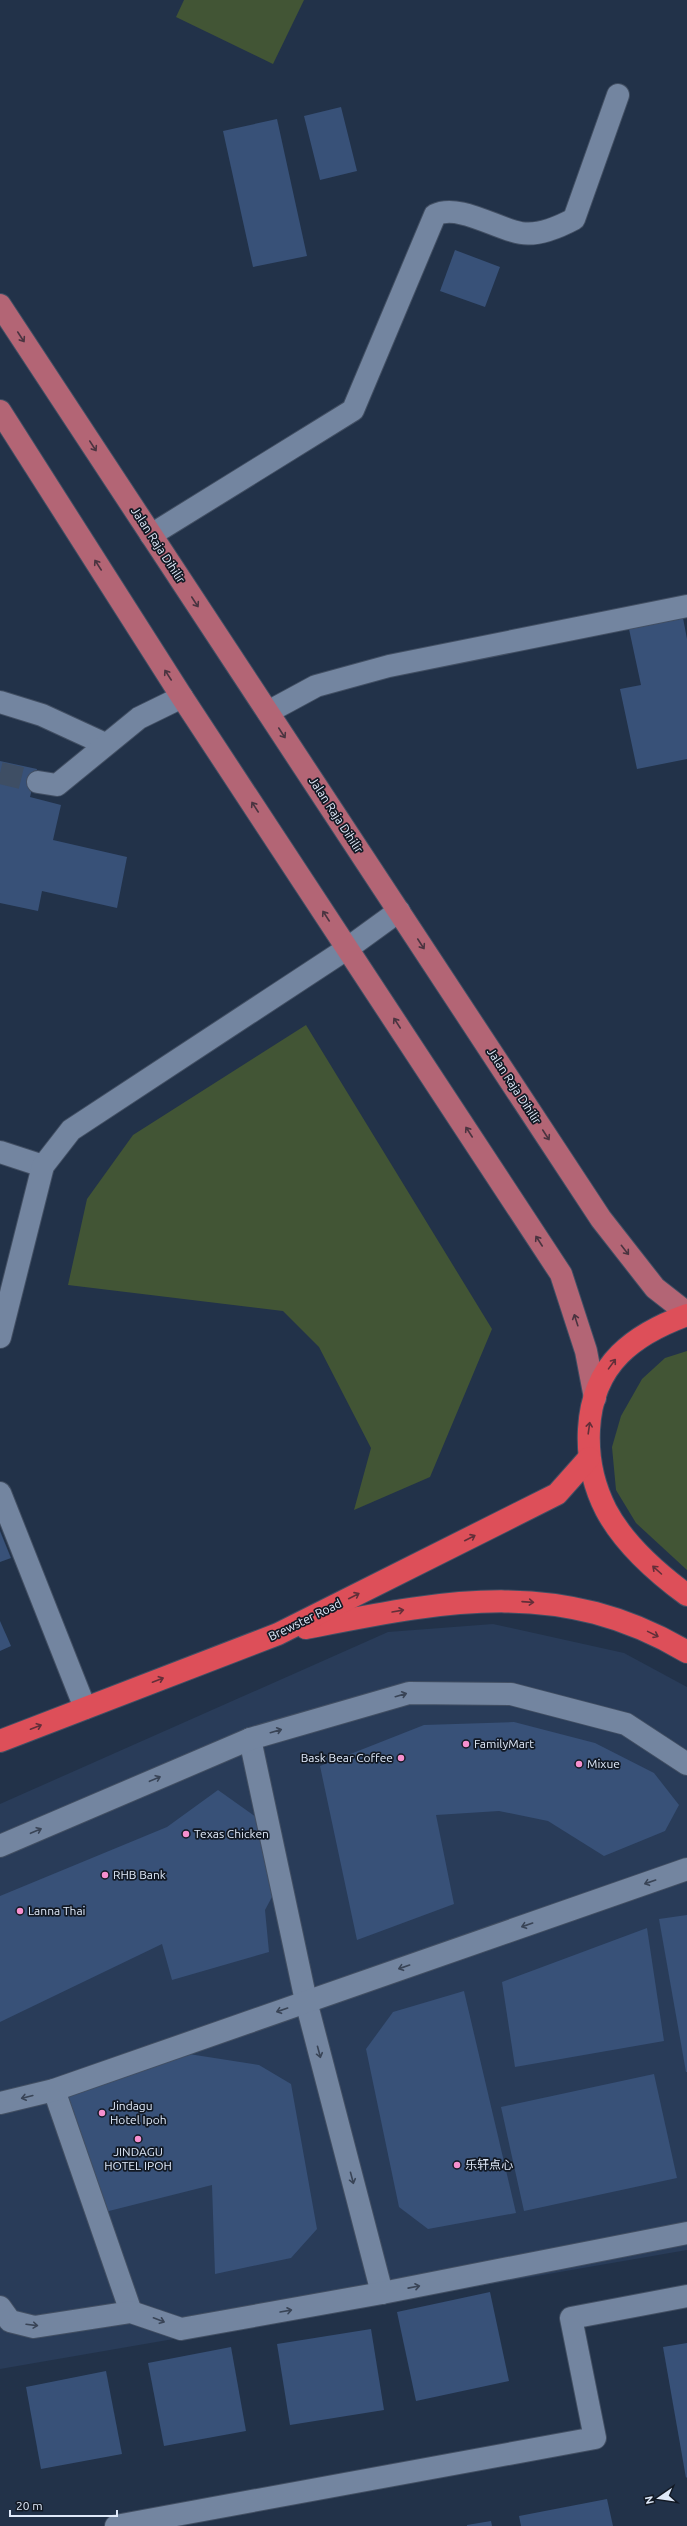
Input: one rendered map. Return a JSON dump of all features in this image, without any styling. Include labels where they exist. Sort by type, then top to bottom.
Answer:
[{"type":"highway","points":[[687,1314],[661,1324],[641,1336],[619,1354],[607,1371],[595,1398],[588,1431],[589,1458],[596,1487],[607,1511],[643,1558],[687,1595]]},
{"type":"highway","name":"Brewster Road","points":[[0,1742],[278,1634],[557,1494],[589,1458]]},
{"type":"highway","points":[[278,1634],[418,1607],[487,1600],[524,1601],[557,1604],[621,1619],[687,1652]]},
{"type":"main road","name":"Jalan Raja Dihilir","points":[[0,305],[601,1219],[655,1288],[687,1314]]},
{"type":"main road","points":[[0,411],[182,697],[348,948],[560,1274],[586,1351],[595,1398]]},
{"type":"street","points":[[151,535],[353,410],[435,215],[443,211],[474,217],[522,233],[542,232],[574,219],[618,96]]},
{"type":"street","points":[[268,712],[316,686],[389,666],[687,606]]},
{"type":"street","points":[[38,782],[57,785],[105,744],[139,718],[182,697]]},
{"type":"street","points":[[0,702],[42,715],[105,744]]},
{"type":"street","points":[[0,1337],[43,1166],[71,1130],[348,948],[399,911]]},
{"type":"street","points":[[0,1152],[43,1166]]},
{"type":"street","points":[[0,1492],[86,1708]]},
{"type":"street","points":[[0,1846],[250,1739],[409,1693],[511,1694],[626,1724],[687,1764]]},
{"type":"street","points":[[250,1739],[306,2001],[382,2293]]},
{"type":"street","points":[[0,2103],[54,2090],[306,2001],[687,1870]]},
{"type":"street","points":[[54,2090],[131,2312]]},
{"type":"street","points":[[0,2307],[10,2321],[34,2327],[131,2312],[181,2329],[382,2293],[687,2233]]},
{"type":"street","points":[[116,2526],[595,2438],[571,2318],[687,2296]]},
{"type":"shaded area","points":[[493,1624],[624,1653],[687,1687],[687,2250],[0,2369],[0,1804],[388,1632]]},
{"type":"green space","points":[[184,0],[304,0],[273,64],[176,17]]},
{"type":"green space","points":[[306,1025],[492,1329],[430,1477],[354,1510],[371,1448],[319,1347],[283,1311],[68,1285],[87,1199],[133,1135]]},
{"type":"green space","points":[[687,1351],[687,1570],[636,1523],[616,1490],[612,1447],[621,1416],[642,1379],[665,1358]]},
{"type":"building","points":[[341,107],[357,171],[320,180],[304,116]]},
{"type":"building","points":[[277,119],[307,256],[253,267],[223,131]]},
{"type":"building","points":[[455,250],[500,267],[485,307],[440,291]]},
{"type":"building","points":[[683,618],[687,639],[687,759],[637,769],[620,689],[641,685],[629,629]]},
{"type":"building","points":[[0,761],[37,769],[30,797],[61,805],[53,840],[127,857],[117,908],[42,891],[38,911],[0,903]]},
{"type":"building","points":[[0,1531],[11,1558],[0,1562]]},
{"type":"building","points":[[0,1621],[11,1646],[0,1651]]},
{"type":"building","points":[[514,1722],[595,1743],[654,1773],[679,1805],[665,1831],[604,1856],[548,1821],[499,1811],[436,1815],[454,1904],[357,1940],[320,1766],[424,1725]]},
{"type":"building","points":[[218,1790],[259,1819],[273,1895],[265,1910],[269,1952],[172,1980],[162,1944],[0,2022],[0,1896],[167,1827]]},
{"type":"building","points":[[687,1915],[687,2072],[686,2072],[659,1919]]},
{"type":"building","points":[[647,1928],[664,2041],[515,2067],[502,1982]]},
{"type":"building","points":[[464,1991],[516,2213],[428,2229],[399,2207],[366,2049],[393,2012]]},
{"type":"building","points":[[176,2052],[259,2065],[291,2084],[317,2229],[291,2258],[215,2274],[212,2185],[101,2213],[60,2093]]},
{"type":"building","points":[[654,2074],[677,2178],[524,2211],[501,2107]]},
{"type":"building","points":[[490,2292],[509,2381],[416,2401],[397,2312]]},
{"type":"building","points":[[371,2329],[384,2410],[290,2425],[277,2344]]},
{"type":"building","points":[[687,2343],[687,2477],[686,2478],[663,2347]]},
{"type":"building","points":[[231,2347],[246,2431],[164,2446],[148,2363]]},
{"type":"building","points":[[106,2371],[122,2454],[41,2469],[26,2387]]},
{"type":"building","points":[[607,2499],[613,2526],[521,2526],[519,2516]]},
{"type":"building","points":[[491,2521],[492,2526],[467,2526],[467,2525]]},
{"type":"tunnel","points":[[0,773],[38,782]]},
{"type":"place","name":"FamilyMart","points":[[466,1744]]},
{"type":"place","name":"Bask Bear Coffee","points":[[401,1758]]},
{"type":"place","name":"Mixue","points":[[579,1764]]},
{"type":"place","name":"Texas Chicken","points":[[186,1834]]},
{"type":"place","name":"RHB Bank","points":[[105,1875]]},
{"type":"place","name":"Lanna Thai","points":[[20,1911]]},
{"type":"place","name":"Jindagu Hotel Ipoh","points":[[102,2113]]},
{"type":"place","name":"JINDAGU HOTEL IPOH","points":[[138,2139]]},
{"type":"place","name":"乐轩点心","points":[[457,2165]]}]
